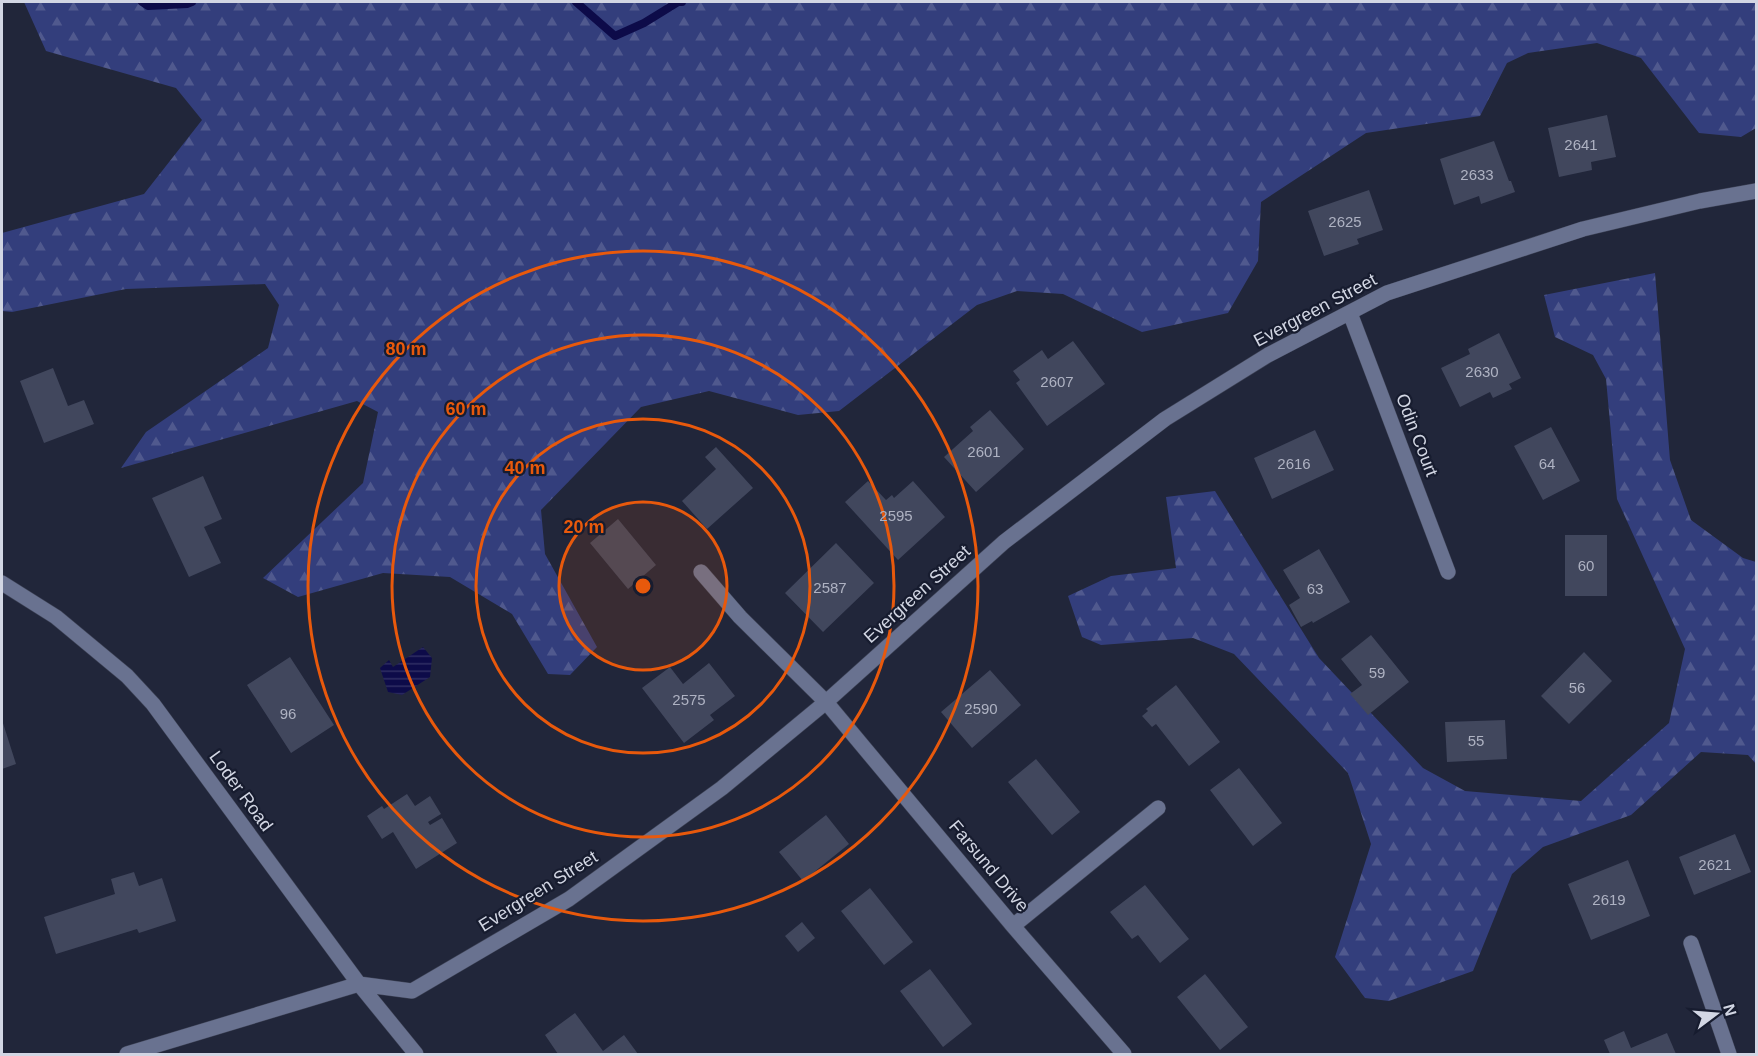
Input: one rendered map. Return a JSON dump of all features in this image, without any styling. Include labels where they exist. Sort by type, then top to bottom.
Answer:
[{"type":"street","name":"Evergreen Street","points":[[127,1054],[359,984],[412,991],[569,899],[722,788],[826,702],[1004,542],[1165,419],[1268,355],[1387,293],[1583,229],[1700,201],[1756,191]]},
{"type":"street","name":"Odin Court","points":[[1350,313],[1448,572]]},
{"type":"street","name":"Farsund Drive","points":[[701,572],[740,617],[826,702],[1013,926],[1124,1054]]},
{"type":"street","name":"Loder Road","points":[[2,583],[56,617],[127,676],[153,704],[359,984],[416,1054]]},
{"type":"street","points":[[1013,926],[1158,808]]},
{"type":"street","points":[[1691,943],[1730,1054]]},
{"type":"green space","points":[[24,2],[1756,2],[1756,128],[1741,137],[1699,133],[1641,58],[1597,43],[1528,53],[1507,63],[1480,116],[1366,133],[1261,202],[1258,261],[1228,313],[1142,332],[1063,294],[1017,291],[977,305],[839,411],[798,415],[709,391],[641,407],[541,510],[545,554],[597,647],[570,675],[548,674],[512,614],[450,577],[383,573],[298,597],[263,578],[363,483],[378,412],[357,401],[121,468],[146,432],[268,348],[279,305],[265,284],[126,289],[12,312],[2,311],[2,233],[144,194],[202,120],[176,88],[46,51]]},
{"type":"green space","points":[[1655,273],[1670,460],[1691,520],[1743,558],[1756,562],[1756,764],[1748,755],[1701,752],[1631,815],[1543,847],[1512,874],[1473,971],[1389,1001],[1365,998],[1335,957],[1371,844],[1348,773],[1234,654],[1193,638],[1101,645],[1082,637],[1068,596],[1111,576],[1176,568],[1166,497],[1215,491],[1319,658],[1423,768],[1465,791],[1581,801],[1669,723],[1685,649],[1617,499],[1606,379],[1593,355],[1555,337],[1544,295]]},
{"type":"shaded area","points":[[423,647],[432,658],[430,677],[402,695],[388,692],[380,668],[389,660],[393,667]]},
{"type":"building","points":[[1607,115],[1616,157],[1591,162],[1592,170],[1559,177],[1548,128]]},
{"type":"building","points":[[1494,141],[1515,192],[1481,204],[1479,196],[1454,205],[1440,159]]},
{"type":"building","points":[[1369,190],[1383,230],[1357,239],[1359,244],[1324,256],[1308,211]]},
{"type":"building","points":[[1499,333],[1521,378],[1509,384],[1512,389],[1493,398],[1490,392],[1460,407],[1441,368],[1470,354],[1468,349]]},
{"type":"building","points":[[1073,341],[1105,384],[1047,426],[1016,383],[1020,380],[1013,371],[1042,350],[1048,359]]},
{"type":"building","points":[[53,368],[68,406],[84,400],[94,424],[44,443],[20,381]]},
{"type":"building","points":[[990,410],[1024,449],[976,492],[944,457],[973,431],[970,427]]},
{"type":"building","points":[[1551,427],[1580,481],[1543,500],[1514,446]]},
{"type":"building","points":[[1315,430],[1334,470],[1272,499],[1254,458]]},
{"type":"building","points":[[716,447],[753,488],[707,529],[682,501],[716,469],[705,457]]},
{"type":"building","points":[[203,476],[222,519],[204,527],[221,563],[189,577],[152,498]]},
{"type":"building","points":[[868,481],[886,500],[892,495],[894,498],[913,481],[945,517],[898,560],[845,502]]},
{"type":"building","points":[[618,519],[656,565],[628,589],[590,543]]},
{"type":"building","points":[[1565,535],[1607,535],[1607,596],[1565,596]]},
{"type":"building","points":[[836,543],[874,583],[823,632],[785,593]]},
{"type":"building","points":[[1319,549],[1350,602],[1313,623],[1312,621],[1301,627],[1289,605],[1300,598],[1283,570]]},
{"type":"building","points":[[1371,635],[1409,682],[1368,715],[1350,694],[1362,685],[1341,659]]},
{"type":"building","points":[[1584,652],[1612,681],[1569,724],[1541,696]]},
{"type":"building","points":[[290,657],[334,725],[291,753],[247,685]]},
{"type":"building","points":[[709,663],[735,696],[710,715],[714,720],[684,743],[642,688],[670,667],[683,684]]},
{"type":"building","points":[[990,670],[1021,705],[972,748],[941,712]]},
{"type":"building","points":[[1176,685],[1220,742],[1189,766],[1156,724],[1152,727],[1142,716],[1148,711],[1146,709]]},
{"type":"building","points":[[2,720],[16,764],[2,769]]},
{"type":"building","points":[[1505,720],[1507,759],[1447,762],[1445,722]]},
{"type":"building","points":[[1036,759],[1080,812],[1052,835],[1008,782]]},
{"type":"building","points":[[1239,768],[1282,823],[1253,846],[1210,790]]},
{"type":"building","points":[[407,794],[415,806],[430,796],[441,814],[428,822],[430,825],[442,818],[457,843],[416,869],[393,832],[382,839],[367,816],[382,806],[384,809]]},
{"type":"building","points":[[826,815],[849,844],[803,881],[779,852]]},
{"type":"building","points":[[1735,834],[1751,872],[1694,895],[1679,857]]},
{"type":"building","points":[[1628,860],[1650,916],[1591,940],[1568,884]]},
{"type":"building","points":[[134,872],[139,886],[162,878],[176,921],[139,933],[137,929],[56,954],[44,917],[115,894],[111,879]]},
{"type":"building","points":[[1145,885],[1189,939],[1160,963],[1138,935],[1132,939],[1110,912]]},
{"type":"building","points":[[870,888],[913,942],[884,965],[841,911]]},
{"type":"building","points":[[802,922],[815,938],[798,952],[785,936]]},
{"type":"building","points":[[930,969],[972,1024],[943,1047],[900,991]]},
{"type":"building","points":[[1205,974],[1248,1027],[1220,1050],[1177,997]]},
{"type":"building","points":[[575,1013],[603,1051],[624,1035],[638,1054],[558,1054],[545,1035]]},
{"type":"building","points":[[1624,1031],[1631,1048],[1667,1033],[1676,1054],[1610,1054],[1604,1040]]},
{"type":"waterway","points":[[142,2],[148,6],[192,2]]},
{"type":"waterway","points":[[576,2],[615,36],[644,23],[678,2],[682,2]]}]
